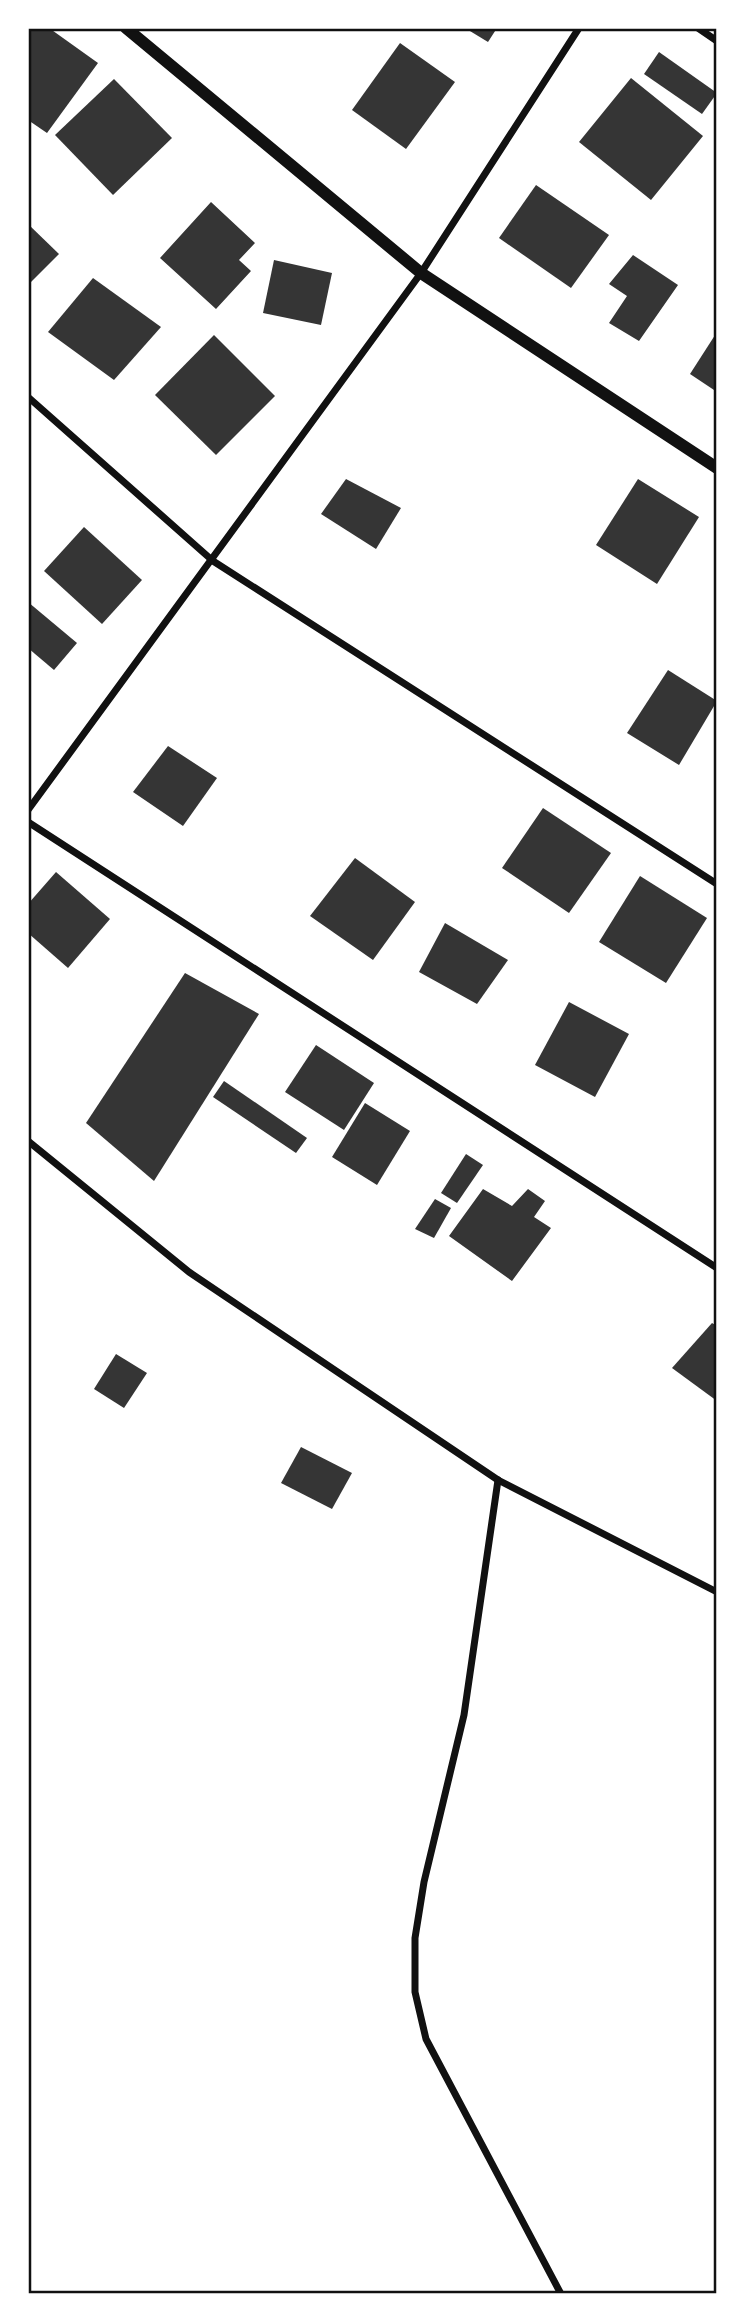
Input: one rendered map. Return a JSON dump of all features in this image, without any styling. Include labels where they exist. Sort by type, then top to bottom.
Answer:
[{"type":"street","points":[[126,28],[421,273],[717,468]]},
{"type":"street","points":[[28,810],[213,561],[421,273],[579,28]]},
{"type":"street","points":[[698,28],[717,41]]},
{"type":"street","points":[[28,397],[213,561],[717,884]]},
{"type":"street","points":[[28,822],[717,1268]]},
{"type":"street","points":[[28,1141],[189,1272],[498,1480],[717,1592]]},
{"type":"street","points":[[498,1480],[464,1715],[417,1927],[415,1992],[426,2039],[561,2294]]},
{"type":"building","points":[[28,28],[49,28],[98,63],[47,133],[28,120]]},
{"type":"building","points":[[465,28],[497,28],[488,42]]},
{"type":"building","points":[[400,43],[455,82],[406,149],[352,110]]},
{"type":"building","points":[[659,52],[717,93],[702,114],[644,74]]},
{"type":"building","points":[[631,78],[703,136],[651,200],[579,142]]},
{"type":"building","points":[[114,79],[172,138],[113,195],[55,135]]},
{"type":"building","points":[[536,185],[609,235],[571,288],[499,238]]},
{"type":"building","points":[[211,202],[255,243],[239,260],[251,271],[216,309],[160,258]]},
{"type":"building","points":[[28,224],[59,254],[28,285]]},
{"type":"building","points":[[633,255],[678,285],[639,341],[609,323],[627,296],[609,284]]},
{"type":"building","points":[[274,260],[332,273],[321,325],[263,313]]},
{"type":"building","points":[[93,278],[161,327],[114,380],[48,332]]},
{"type":"building","points":[[717,332],[717,392],[690,374]]},
{"type":"building","points":[[214,335],[275,396],[216,455],[155,395]]},
{"type":"building","points":[[346,479],[401,508],[376,549],[321,514]]},
{"type":"building","points":[[638,479],[699,517],[657,584],[596,545]]},
{"type":"building","points":[[84,527],[142,580],[102,624],[44,571]]},
{"type":"building","points":[[28,602],[77,643],[54,670],[28,648]]},
{"type":"building","points":[[668,670],[717,701],[679,765],[627,733]]},
{"type":"building","points":[[168,746],[217,778],[183,826],[133,792]]},
{"type":"building","points":[[543,808],[611,853],[569,913],[502,868]]},
{"type":"building","points":[[355,858],[415,902],[373,960],[310,916]]},
{"type":"building","points":[[56,872],[110,919],[68,968],[28,933],[28,904]]},
{"type":"building","points":[[640,876],[707,918],[666,983],[599,942]]},
{"type":"building","points":[[445,923],[508,960],[477,1004],[419,972]]},
{"type":"building","points":[[185,973],[259,1014],[154,1181],[86,1123]]},
{"type":"building","points":[[569,1002],[629,1034],[595,1097],[535,1065]]},
{"type":"building","points":[[316,1045],[374,1083],[344,1130],[285,1092]]},
{"type":"building","points":[[224,1081],[307,1138],[296,1153],[213,1097]]},
{"type":"building","points":[[365,1103],[410,1131],[377,1185],[332,1157]]},
{"type":"building","points":[[466,1154],[483,1165],[457,1203],[441,1193]]},
{"type":"building","points":[[483,1189],[512,1206],[528,1189],[545,1201],[534,1217],[551,1228],[512,1281],[449,1236]]},
{"type":"building","points":[[435,1199],[451,1208],[434,1238],[415,1229]]},
{"type":"building","points":[[712,1323],[717,1326],[717,1401],[672,1368]]},
{"type":"building","points":[[116,1354],[147,1373],[124,1408],[94,1389]]},
{"type":"building","points":[[301,1447],[352,1473],[332,1509],[281,1483]]}]
